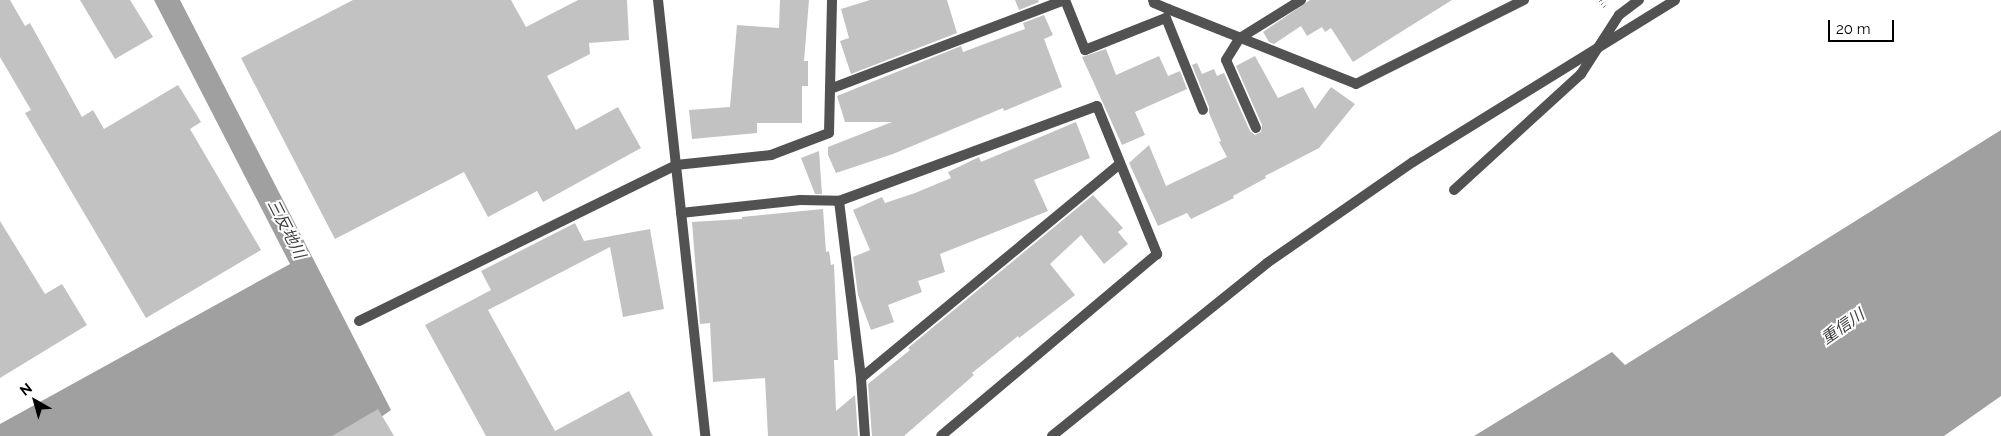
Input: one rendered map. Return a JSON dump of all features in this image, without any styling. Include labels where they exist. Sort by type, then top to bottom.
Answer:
[{"type":"street","points":[[658,0],[705,436]]},
{"type":"street","points":[[359,321],[676,165],[771,155],[829,133],[832,0]]},
{"type":"street","points":[[830,89],[1064,0],[1085,50],[1167,13]]},
{"type":"street","points":[[1153,0],[1154,3],[1167,13],[1240,38],[1356,84],[1524,0]]},
{"type":"street","points":[[1256,128],[1226,60],[1240,38],[1301,0]]},
{"type":"street","points":[[1454,190],[1582,74],[1619,16],[1639,0]]},
{"type":"street","points":[[1052,436],[1267,263],[1413,162],[1675,0]]},
{"type":"street","points":[[1167,13],[1203,110]]},
{"type":"street","points":[[681,213],[800,200],[839,201],[1097,106],[1157,254],[941,436]]},
{"type":"street","points":[[861,378],[1120,164]]},
{"type":"street","points":[[839,201],[861,378],[865,436]]},
{"type":"water","name":"三反地川","points":[[154,0],[180,0],[391,410],[354,436],[0,436],[0,424],[290,264]]},
{"type":"water","name":"重信川","points":[[2001,130],[2001,396],[1944,436],[1474,436],[1612,352],[1625,365]]},
{"type":"building","points":[[0,0],[10,0],[25,26],[30,23],[82,117],[93,110],[104,129],[178,85],[201,122],[190,129],[261,250],[146,318],[25,113],[31,110],[0,57]]},
{"type":"building","points":[[80,0],[130,0],[153,37],[115,59]]},
{"type":"building","points":[[353,0],[511,0],[526,27],[578,0],[627,0],[629,40],[589,43],[590,54],[547,76],[576,130],[618,107],[641,148],[543,202],[537,191],[488,217],[464,172],[335,239],[241,58]]},
{"type":"building","points":[[780,0],[809,0],[804,61],[808,61],[808,86],[802,86],[802,123],[757,123],[757,133],[692,139],[689,110],[730,107],[737,25],[779,28]]},
{"type":"building","points":[[870,0],[947,0],[957,33],[851,74],[840,41],[849,38],[841,9]]},
{"type":"building","points":[[1015,0],[1038,0],[1039,2],[1019,10]]},
{"type":"building","points":[[1310,0],[1452,0],[1353,62],[1331,28],[1325,32],[1322,27],[1307,36],[1301,26],[1274,44],[1269,42],[1263,32]]},
{"type":"building","points":[[1044,15],[1053,35],[1044,39],[1062,87],[1004,111],[1003,108],[893,154],[836,173],[828,155],[828,147],[892,122],[845,122],[837,96],[961,46],[963,52],[1025,29],[1023,23]]},
{"type":"building","points":[[1106,49],[1116,75],[1159,56],[1168,76],[1180,71],[1187,89],[1135,112],[1145,135],[1122,145],[1082,57]]},
{"type":"building","points":[[1255,56],[1278,98],[1303,87],[1315,109],[1331,87],[1355,104],[1319,148],[1265,176],[1266,178],[1233,196],[1234,198],[1191,219],[1187,213],[1158,226],[1129,163],[1149,145],[1166,186],[1227,157],[1219,142],[1221,141],[1192,65],[1197,63],[1202,74],[1214,69],[1217,76],[1224,73],[1250,131],[1255,135],[1261,132],[1262,125],[1236,66]]},
{"type":"building","points":[[1076,122],[1090,158],[1034,180],[1048,211],[940,254],[945,272],[918,281],[922,292],[888,305],[894,322],[871,330],[858,295],[853,257],[870,250],[853,210],[882,197],[885,203],[915,193],[951,178],[948,172],[979,157],[981,162]]},
{"type":"building","points":[[819,151],[822,194],[815,194],[801,158]]},
{"type":"building","points":[[1093,195],[1123,228],[1118,232],[1128,244],[1104,264],[1081,235],[1050,264],[1075,295],[1019,338],[1018,336],[972,373],[974,375],[904,436],[872,436],[868,384],[910,350],[908,348]]},
{"type":"building","points":[[823,209],[826,252],[829,251],[831,265],[834,264],[838,360],[834,360],[836,411],[855,395],[858,436],[768,436],[765,378],[713,382],[710,323],[700,324],[692,222],[742,219],[742,217]]},
{"type":"building","points":[[0,221],[45,294],[62,284],[87,325],[0,378]]},
{"type":"building","points":[[575,223],[584,241],[650,229],[664,309],[623,317],[610,247],[488,310],[555,431],[629,391],[653,436],[486,436],[425,325],[491,290],[481,271]]},
{"type":"building","points":[[378,409],[394,436],[332,436]]}]
